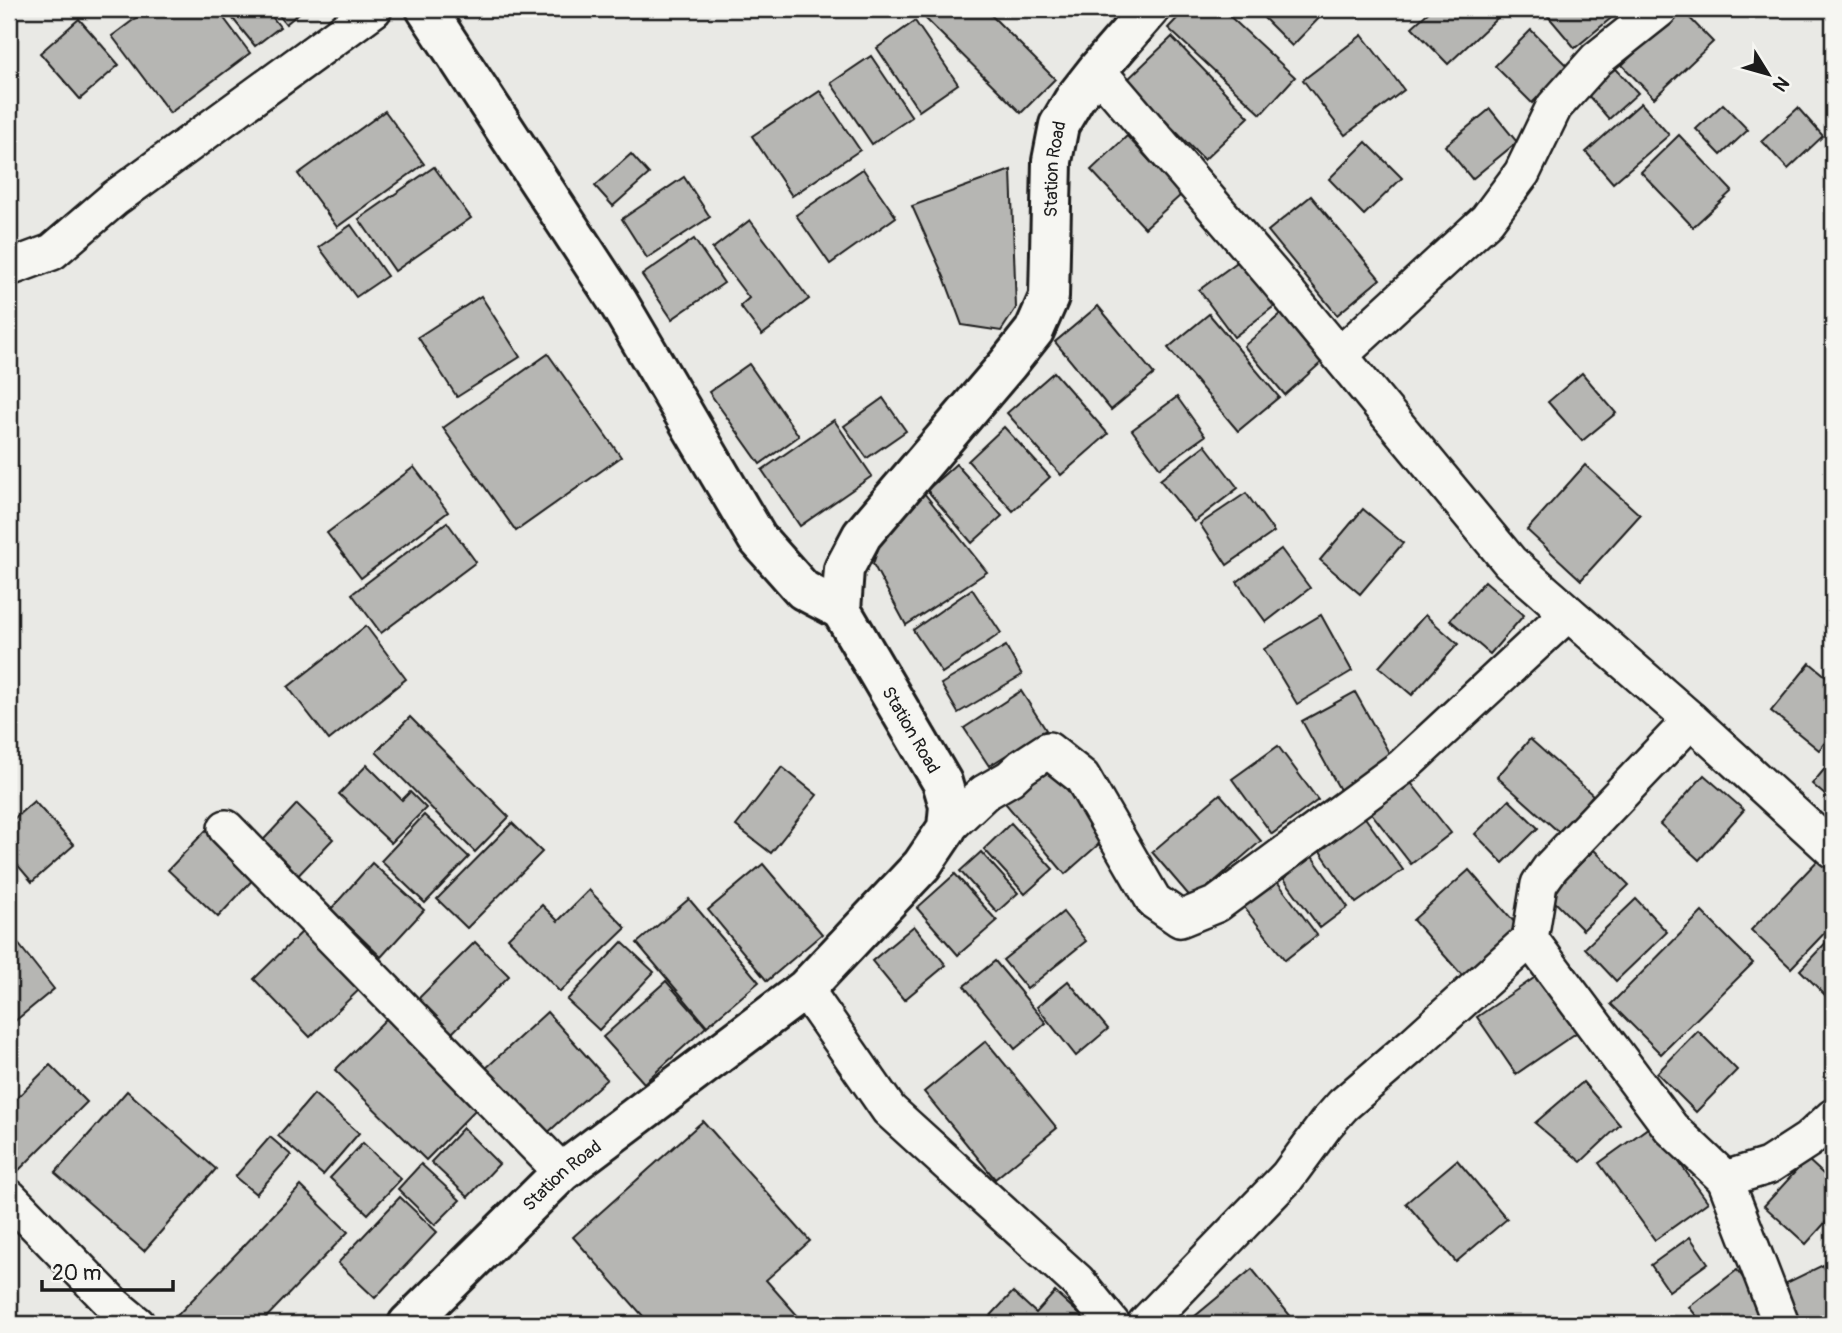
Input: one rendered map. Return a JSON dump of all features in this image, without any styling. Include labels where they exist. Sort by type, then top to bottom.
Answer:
[{"type":"main road","points":[[426,9],[618,302],[757,538],[803,590],[841,610]]},
{"type":"main road","name":"Station Road","points":[[408,1324],[562,1172],[805,989],[922,865],[947,828],[948,806],[942,782],[841,610],[844,569],[862,536],[1034,331],[1049,298],[1052,161],[1059,125],[1075,98],[1150,9]]},
{"type":"street","points":[[9,268],[52,252],[116,198],[374,9]]},
{"type":"street","points":[[1340,355],[1487,220],[1522,173],[1554,107],[1597,59],[1660,9]]},
{"type":"street","points":[[1097,70],[1340,355],[1510,562],[1691,720],[1833,850]]},
{"type":"street","points":[[947,828],[984,793],[1048,750],[1082,777],[1154,901],[1180,919],[1217,904],[1402,766],[1568,613]]},
{"type":"street","points":[[1145,1324],[1287,1177],[1343,1105],[1415,1044],[1530,939],[1539,884],[1551,867],[1691,720]]},
{"type":"street","points":[[226,828],[562,1172]]},
{"type":"street","points":[[1530,939],[1671,1128],[1725,1179],[1781,1324]]},
{"type":"street","points":[[805,989],[889,1110],[1077,1281],[1112,1324]]},
{"type":"street","points":[[1725,1179],[1769,1166],[1808,1140],[1833,1117]]},
{"type":"street","points":[[9,1197],[114,1305],[137,1324]]},
{"type":"building","points":[[148,9],[217,9],[250,53],[170,113],[112,36]]},
{"type":"building","points":[[225,9],[266,9],[280,27],[255,46]]},
{"type":"building","points":[[274,9],[304,9],[286,24]]},
{"type":"building","points":[[934,9],[985,9],[1055,79],[1021,113],[925,18]]},
{"type":"building","points":[[1186,9],[1222,9],[1295,77],[1261,114],[1168,28]]},
{"type":"building","points":[[1255,9],[1326,9],[1327,10],[1292,46]]},
{"type":"building","points":[[1432,9],[1507,9],[1448,64],[1412,27]]},
{"type":"building","points":[[1542,9],[1622,9],[1575,48]]},
{"type":"building","points":[[1681,9],[1713,42],[1654,98],[1622,65]]},
{"type":"building","points":[[79,19],[119,65],[80,99],[40,53]]},
{"type":"building","points":[[915,21],[958,84],[919,111],[877,48]]},
{"type":"building","points":[[1531,30],[1568,67],[1532,103],[1495,66]]},
{"type":"building","points":[[1362,35],[1404,90],[1345,135],[1303,80]]},
{"type":"building","points":[[1172,37],[1249,117],[1204,160],[1126,81]]},
{"type":"building","points":[[871,56],[912,117],[872,144],[831,83]]},
{"type":"building","points":[[1607,59],[1638,93],[1609,119],[1579,85]]},
{"type":"building","points":[[820,91],[860,150],[792,196],[752,136]]},
{"type":"building","points":[[1641,103],[1669,135],[1613,183],[1586,152]]},
{"type":"building","points":[[1723,104],[1748,130],[1721,155],[1696,129]]},
{"type":"building","points":[[1798,108],[1823,136],[1788,169],[1762,141]]},
{"type":"building","points":[[1490,109],[1517,142],[1472,179],[1445,146]]},
{"type":"building","points":[[385,111],[424,164],[337,227],[298,174]]},
{"type":"building","points":[[1679,135],[1732,191],[1693,227],[1641,172]]},
{"type":"building","points":[[1127,136],[1181,195],[1145,228],[1091,170]]},
{"type":"building","points":[[1366,142],[1402,178],[1364,215],[1329,179]]},
{"type":"building","points":[[631,154],[649,174],[613,206],[595,186]]},
{"type":"building","points":[[434,167],[471,218],[395,271],[359,219]]},
{"type":"building","points":[[863,169],[896,217],[830,264],[796,215]]},
{"type":"building","points":[[1011,170],[1016,308],[1001,331],[962,325],[912,206]]},
{"type":"building","points":[[684,177],[710,217],[647,258],[622,219]]},
{"type":"building","points":[[1311,196],[1380,279],[1337,315],[1268,231]]},
{"type":"building","points":[[750,220],[809,299],[762,335],[740,306],[749,298],[712,249]]},
{"type":"building","points":[[351,225],[387,276],[356,297],[319,247]]},
{"type":"building","points":[[694,239],[724,283],[672,319],[642,275]]},
{"type":"building","points":[[1247,255],[1281,301],[1234,337],[1199,290]]},
{"type":"building","points":[[481,296],[520,357],[457,397],[418,337]]},
{"type":"building","points":[[1098,306],[1154,374],[1111,410],[1055,342]]},
{"type":"building","points":[[1282,313],[1323,361],[1285,395],[1244,346]]},
{"type":"building","points":[[1209,314],[1279,397],[1238,431],[1168,348]]},
{"type":"building","points":[[548,354],[621,457],[516,531],[443,428]]},
{"type":"building","points":[[749,364],[799,436],[760,464],[709,392]]},
{"type":"building","points":[[1054,372],[1108,434],[1061,475],[1007,413]]},
{"type":"building","points":[[1582,373],[1616,413],[1582,441],[1548,402]]},
{"type":"building","points":[[1177,397],[1205,436],[1160,468],[1132,430]]},
{"type":"building","points":[[883,398],[906,431],[867,458],[844,426]]},
{"type":"building","points":[[834,420],[872,476],[800,526],[762,470]]},
{"type":"building","points":[[1004,427],[1050,477],[1013,511],[968,461]]},
{"type":"building","points":[[1205,445],[1238,488],[1194,522],[1160,480]]},
{"type":"building","points":[[956,464],[1002,516],[972,543],[927,490]]},
{"type":"building","points":[[1585,465],[1640,515],[1581,580],[1527,530]]},
{"type":"building","points":[[414,467],[448,512],[361,578],[327,533]]},
{"type":"building","points":[[924,493],[987,572],[906,625],[873,564],[879,546]]},
{"type":"building","points":[[1246,493],[1274,532],[1227,565],[1200,524]]},
{"type":"building","points":[[1363,509],[1403,543],[1360,594],[1320,560]]},
{"type":"building","points":[[447,522],[476,562],[381,633],[352,594]]},
{"type":"building","points":[[1281,549],[1310,588],[1266,622],[1237,582]]},
{"type":"building","points":[[1485,581],[1524,615],[1490,654],[1450,620]]},
{"type":"building","points":[[972,589],[1001,633],[942,673],[913,630]]},
{"type":"building","points":[[1321,615],[1352,671],[1297,704],[1264,649]]},
{"type":"building","points":[[1425,615],[1458,644],[1412,695],[1379,667]]},
{"type":"building","points":[[366,626],[406,679],[329,740],[288,687]]},
{"type":"building","points":[[1006,646],[1022,675],[958,713],[941,684]]},
{"type":"building","points":[[1810,663],[1833,682],[1833,732],[1819,750],[1771,711]]},
{"type":"building","points":[[1021,691],[1046,730],[989,766],[964,728]]},
{"type":"building","points":[[1355,692],[1393,760],[1340,790],[1302,721]]},
{"type":"building","points":[[410,717],[509,817],[475,852],[376,752]]},
{"type":"building","points":[[1530,739],[1593,795],[1560,833],[1497,777]]},
{"type":"building","points":[[1278,746],[1318,800],[1272,834],[1232,779]]},
{"type":"building","points":[[1833,759],[1833,802],[1812,784]]},
{"type":"building","points":[[1044,762],[1107,837],[1065,874],[1001,798]]},
{"type":"building","points":[[367,765],[402,800],[410,792],[426,808],[391,843],[339,794]]},
{"type":"building","points":[[782,767],[817,795],[771,853],[736,826]]},
{"type":"building","points":[[1404,774],[1451,833],[1411,864],[1365,805]]},
{"type":"building","points":[[1704,775],[1744,810],[1699,860],[1660,824]]},
{"type":"building","points":[[1220,794],[1261,841],[1193,900],[1152,852]]},
{"type":"building","points":[[1509,800],[1538,828],[1503,863],[1475,834]]},
{"type":"building","points":[[34,801],[74,845],[32,882],[9,855],[9,823]]},
{"type":"building","points":[[297,804],[333,839],[289,885],[253,851]]},
{"type":"building","points":[[1358,808],[1403,870],[1356,903],[1313,841]]},
{"type":"building","points":[[424,815],[469,857],[425,903],[381,861]]},
{"type":"building","points":[[512,823],[542,852],[467,928],[437,899]]},
{"type":"building","points":[[1011,823],[1053,869],[1025,894],[984,849]]},
{"type":"building","points":[[210,826],[259,873],[218,917],[168,870]]},
{"type":"building","points":[[1303,844],[1348,907],[1320,928],[1274,865]]},
{"type":"building","points":[[1594,850],[1629,885],[1583,930],[1548,895]]},
{"type":"building","points":[[981,852],[1018,893],[997,912],[960,871]]},
{"type":"building","points":[[1821,857],[1833,868],[1833,924],[1791,968],[1751,930]]},
{"type":"building","points":[[372,863],[424,910],[381,957],[331,909]]},
{"type":"building","points":[[763,864],[822,934],[767,981],[708,910]]},
{"type":"building","points":[[1469,870],[1523,932],[1468,982],[1413,920]]},
{"type":"building","points":[[1270,872],[1317,935],[1285,960],[1237,898]]},
{"type":"building","points":[[955,874],[997,921],[958,955],[917,908]]},
{"type":"building","points":[[589,890],[626,928],[560,992],[508,938],[542,905],[558,921]]},
{"type":"building","points":[[689,899],[759,982],[707,1026],[637,943]]},
{"type":"building","points":[[1636,899],[1667,932],[1616,981],[1585,948]]},
{"type":"building","points":[[1063,912],[1086,941],[1027,989],[1003,960]]},
{"type":"building","points":[[1702,912],[1753,963],[1661,1054],[1611,1004]]},
{"type":"building","points":[[914,926],[946,965],[904,1000],[872,961]]},
{"type":"building","points":[[306,928],[363,986],[310,1037],[254,979]]},
{"type":"building","points":[[9,932],[54,989],[9,1026]]},
{"type":"building","points":[[1833,935],[1833,1003],[1800,970]]},
{"type":"building","points":[[475,942],[509,976],[447,1038],[413,1004]]},
{"type":"building","points":[[622,942],[654,972],[599,1030],[567,1000]]},
{"type":"building","points":[[995,961],[1046,1023],[1015,1049],[964,986]]},
{"type":"building","points":[[1540,974],[1579,1031],[1516,1074],[1477,1017]]},
{"type":"building","points":[[666,981],[706,1027],[644,1083],[603,1037]]},
{"type":"building","points":[[1068,981],[1108,1029],[1076,1056],[1037,1007]]},
{"type":"building","points":[[547,1012],[607,1079],[544,1136],[484,1070]]},
{"type":"building","points":[[390,1015],[481,1104],[426,1160],[335,1070]]},
{"type":"building","points":[[1698,1031],[1737,1070],[1696,1112],[1657,1073]]},
{"type":"building","points":[[986,1041],[1057,1128],[995,1179],[924,1092]]},
{"type":"building","points":[[50,1065],[87,1102],[17,1172],[9,1164],[9,1106]]},
{"type":"building","points":[[1583,1082],[1620,1125],[1581,1162],[1535,1123]]},
{"type":"building","points":[[127,1091],[216,1169],[144,1251],[55,1173]]},
{"type":"building","points":[[314,1094],[359,1133],[323,1175],[278,1136]]},
{"type":"building","points":[[703,1121],[810,1241],[766,1280],[805,1324],[650,1324],[573,1237]]},
{"type":"building","points":[[1652,1125],[1708,1202],[1655,1240],[1599,1163]]},
{"type":"building","points":[[463,1128],[499,1164],[468,1197],[431,1162]]},
{"type":"building","points":[[270,1137],[291,1155],[256,1194],[235,1177]]},
{"type":"building","points":[[363,1143],[401,1179],[368,1214],[330,1178]]},
{"type":"building","points":[[1807,1159],[1833,1183],[1833,1214],[1806,1244],[1764,1206]]},
{"type":"building","points":[[1457,1160],[1507,1219],[1456,1262],[1406,1203]]},
{"type":"building","points":[[421,1164],[460,1200],[435,1225],[398,1189]]},
{"type":"building","points":[[301,1186],[348,1232],[260,1324],[171,1324],[170,1323]]},
{"type":"building","points":[[400,1197],[437,1232],[375,1298],[338,1263]]},
{"type":"building","points":[[1690,1237],[1708,1263],[1669,1291],[1651,1265]]},
{"type":"building","points":[[1823,1265],[1833,1285],[1833,1324],[1784,1324],[1768,1292]]},
{"type":"building","points":[[1252,1269],[1297,1324],[1199,1324],[1194,1317]]},
{"type":"building","points":[[1737,1270],[1777,1322],[1703,1324],[1689,1307]]},
{"type":"building","points":[[1013,1292],[1036,1313],[1055,1292],[1090,1324],[983,1324]]}]
